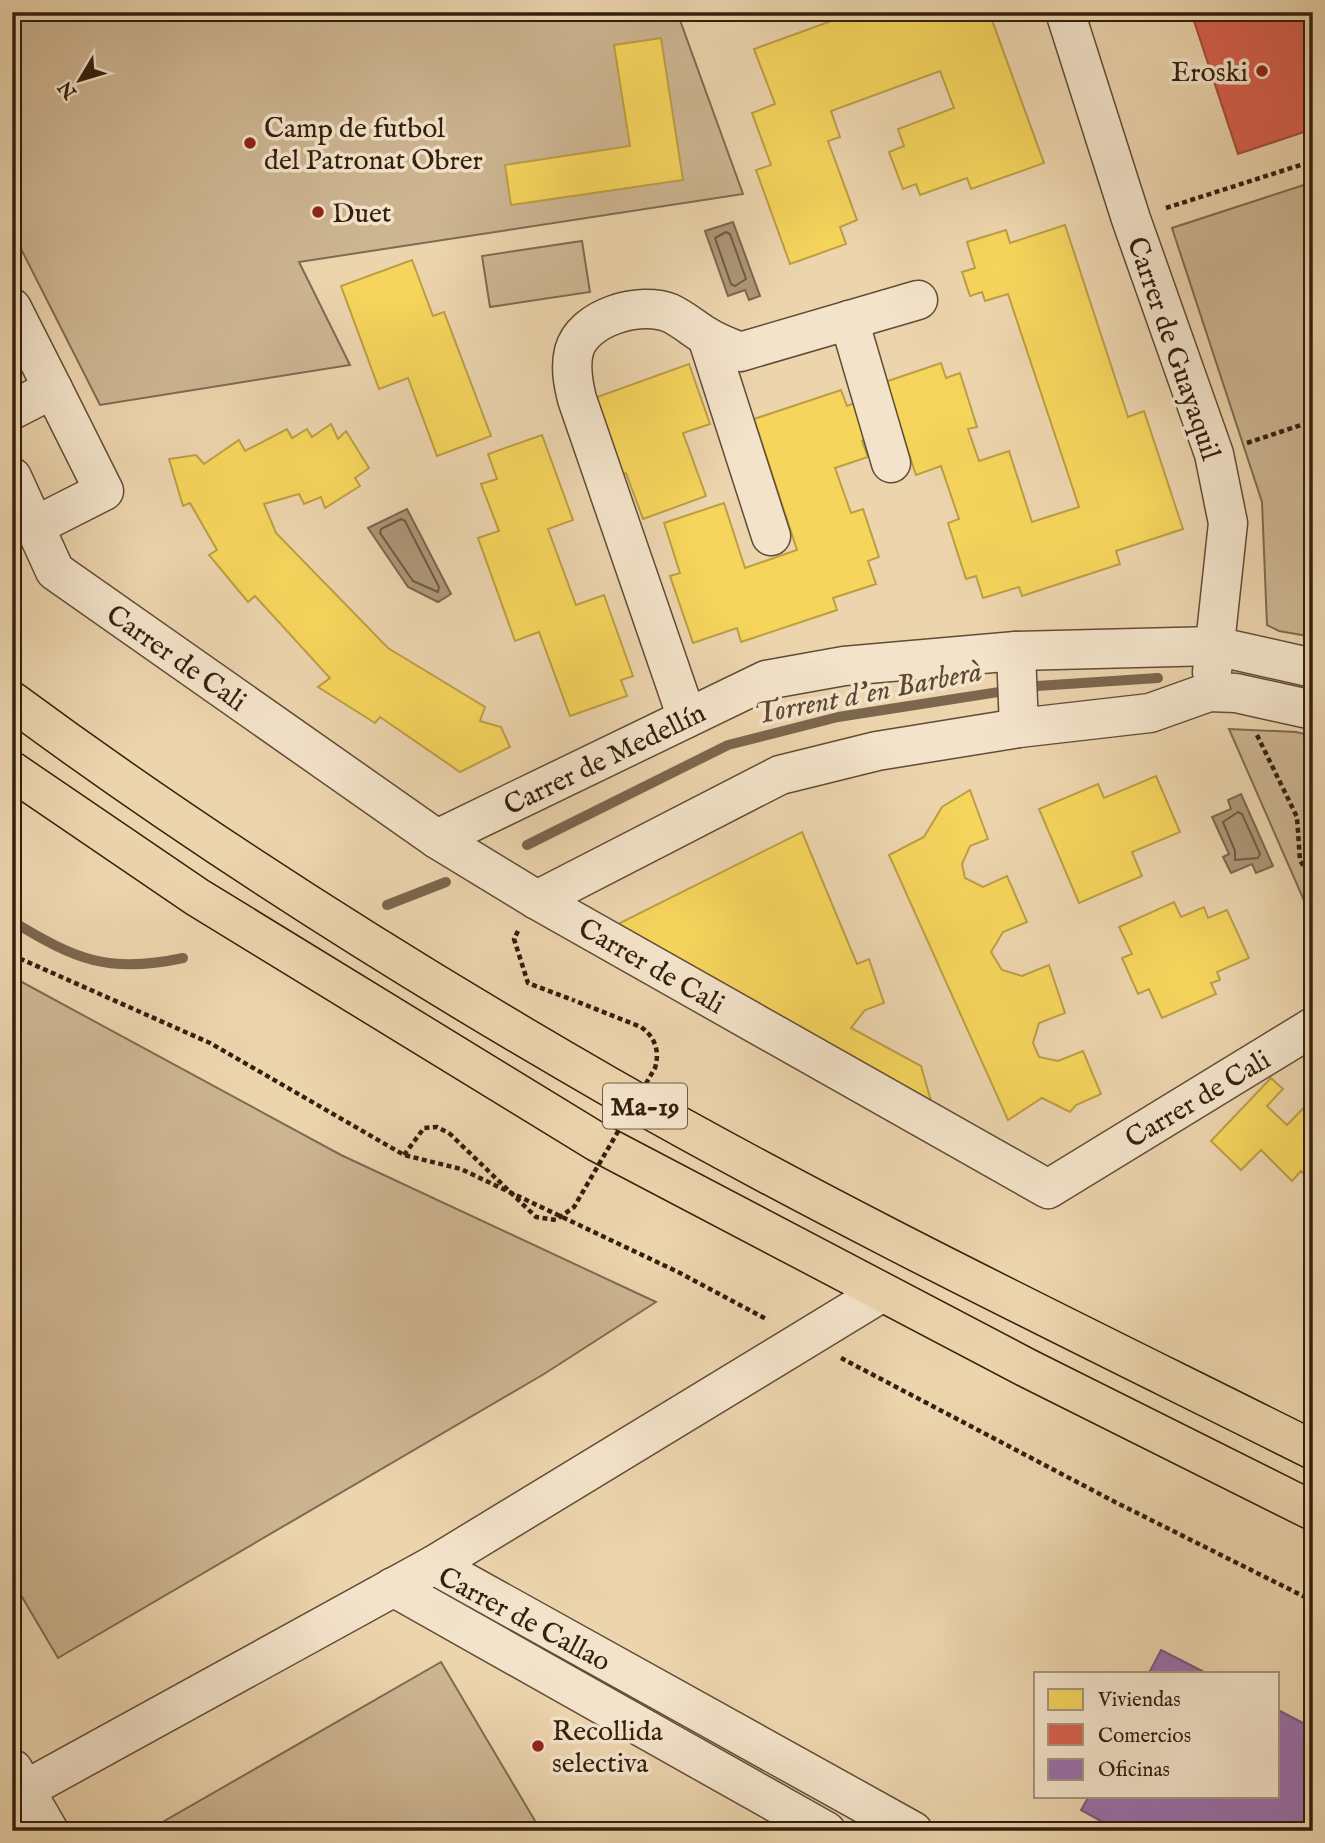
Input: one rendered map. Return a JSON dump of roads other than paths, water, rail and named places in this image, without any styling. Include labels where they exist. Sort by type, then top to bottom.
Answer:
[{"type":"highway","name":"Ma-19","points":[[12,701],[209,841],[363,939],[611,1087],[906,1245],[1313,1450]]},
{"type":"highway","name":"Ma-19","points":[[12,771],[197,897],[597,1142],[881,1293],[1313,1511]]},
{"type":"street","name":"Carrer de Guayaquil","points":[[1065,12],[1131,219],[1214,454],[1228,523],[1214,646],[1223,693]]},
{"type":"street","points":[[687,718],[577,399],[572,366],[574,349],[586,332],[608,318],[633,310],[651,308],[670,313],[707,337],[740,352],[918,300]]},
{"type":"street","points":[[12,308],[104,491],[37,525]]},
{"type":"street","points":[[849,320],[891,463]]},
{"type":"street","points":[[707,337],[771,536]]},
{"type":"street","points":[[12,410],[53,389]]},
{"type":"street","name":"Carrer de Cali","points":[[12,477],[37,525],[55,571],[436,839],[537,900],[1048,1189],[1313,1027]]},
{"type":"street","name":"Carrer de Medellín","points":[[436,839],[766,680],[844,666],[1016,651],[1214,646],[1313,668]]},
{"type":"street","points":[[1016,651],[1019,728]]},
{"type":"street","points":[[537,900],[780,775],[877,751],[1019,728],[1150,713],[1223,693],[1313,710]]},
{"type":"street","points":[[434,1565],[881,1293]]},
{"type":"street","name":"Carrer de Callao","points":[[17,1784],[434,1565],[913,1831]]},
{"type":"street","points":[[393,1587],[826,1831]]},
{"type":"street","points":[[17,1784],[49,1831]]},
{"type":"water","points":[[733,222],[760,296],[749,300],[745,290],[728,296],[705,231]]},
{"type":"water","points":[[407,509],[451,594],[438,602],[408,587],[368,528]]},
{"type":"water","points":[[1241,794],[1273,866],[1256,873],[1252,864],[1231,873],[1223,857],[1229,854],[1212,817],[1231,809],[1228,800]]},
{"type":"waterway","name":"Torrent d'en Barberà","points":[[527,845],[728,745],[838,717],[1037,686],[1158,678]]},
{"type":"waterway","name":"Torrent d'en Barberà","points":[[387,905],[446,882]]},
{"type":"waterway","name":"Torrent d'en Barberà","points":[[12,921],[55,945],[94,960],[134,964],[183,958]]},
{"type":"place","name":"Eroski","points":[[1262,71]]},
{"type":"place","name":"Camp de futbol del Patronat Obrer","points":[[250,143]]},
{"type":"place","name":"Duet","points":[[318,212]]},
{"type":"place","name":"Recollida selectiva","points":[[538,1746]]}]
